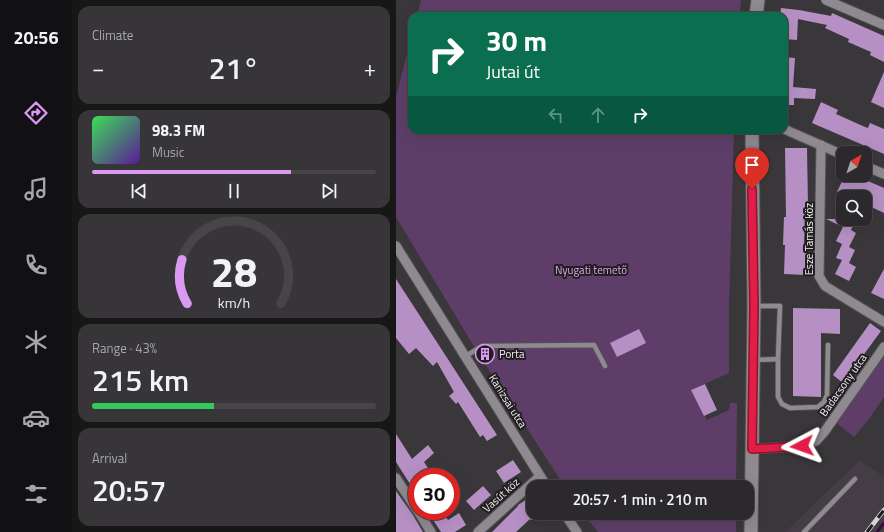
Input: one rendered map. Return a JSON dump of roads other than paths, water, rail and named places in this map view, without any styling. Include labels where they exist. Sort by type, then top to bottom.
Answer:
[{"type":"street","points":[[756,12],[758,0]]},
{"type":"street","points":[[826,0],[884,25]]},
{"type":"street","points":[[788,131],[836,152]]},
{"type":"street","points":[[751,532],[754,306],[752,134]]},
{"type":"street","name":"Esze Tamás köz","points":[[821,145],[819,276],[821,282],[825,286],[884,322]]},
{"type":"street","points":[[872,169],[884,174]]},
{"type":"street","name":"Kanizsai utca","points":[[396,246],[543,480]]},
{"type":"street","name":"Badacsony utca","points":[[752,449],[802,446],[816,440],[825,431],[884,346]]},
{"type":"street","name":"Vasút köz","points":[[478,532],[540,476]]},
{"type":"street","points":[[396,478],[408,497]]},
{"type":"street","points":[[423,520],[431,532]]},
{"type":"street","points":[[569,520],[577,532]]},
{"type":"lane","points":[[754,306],[780,306],[778,397],[782,404],[790,408],[818,407],[824,402],[827,395],[828,345]]},
{"type":"lane","points":[[466,356],[482,346],[594,345],[605,366]]},
{"type":"lane","points":[[753,360],[778,360]]},
{"type":"lane","points":[[804,532],[855,479]]},
{"type":"waterway","points":[[877,532],[884,523]]},
{"type":"railway","points":[[867,532],[884,510]]},
{"type":"place","name":"Porta","points":[[485,354]]},
{"type":"park label","name":"Nyugati temető","points":[[591,270]]}]
